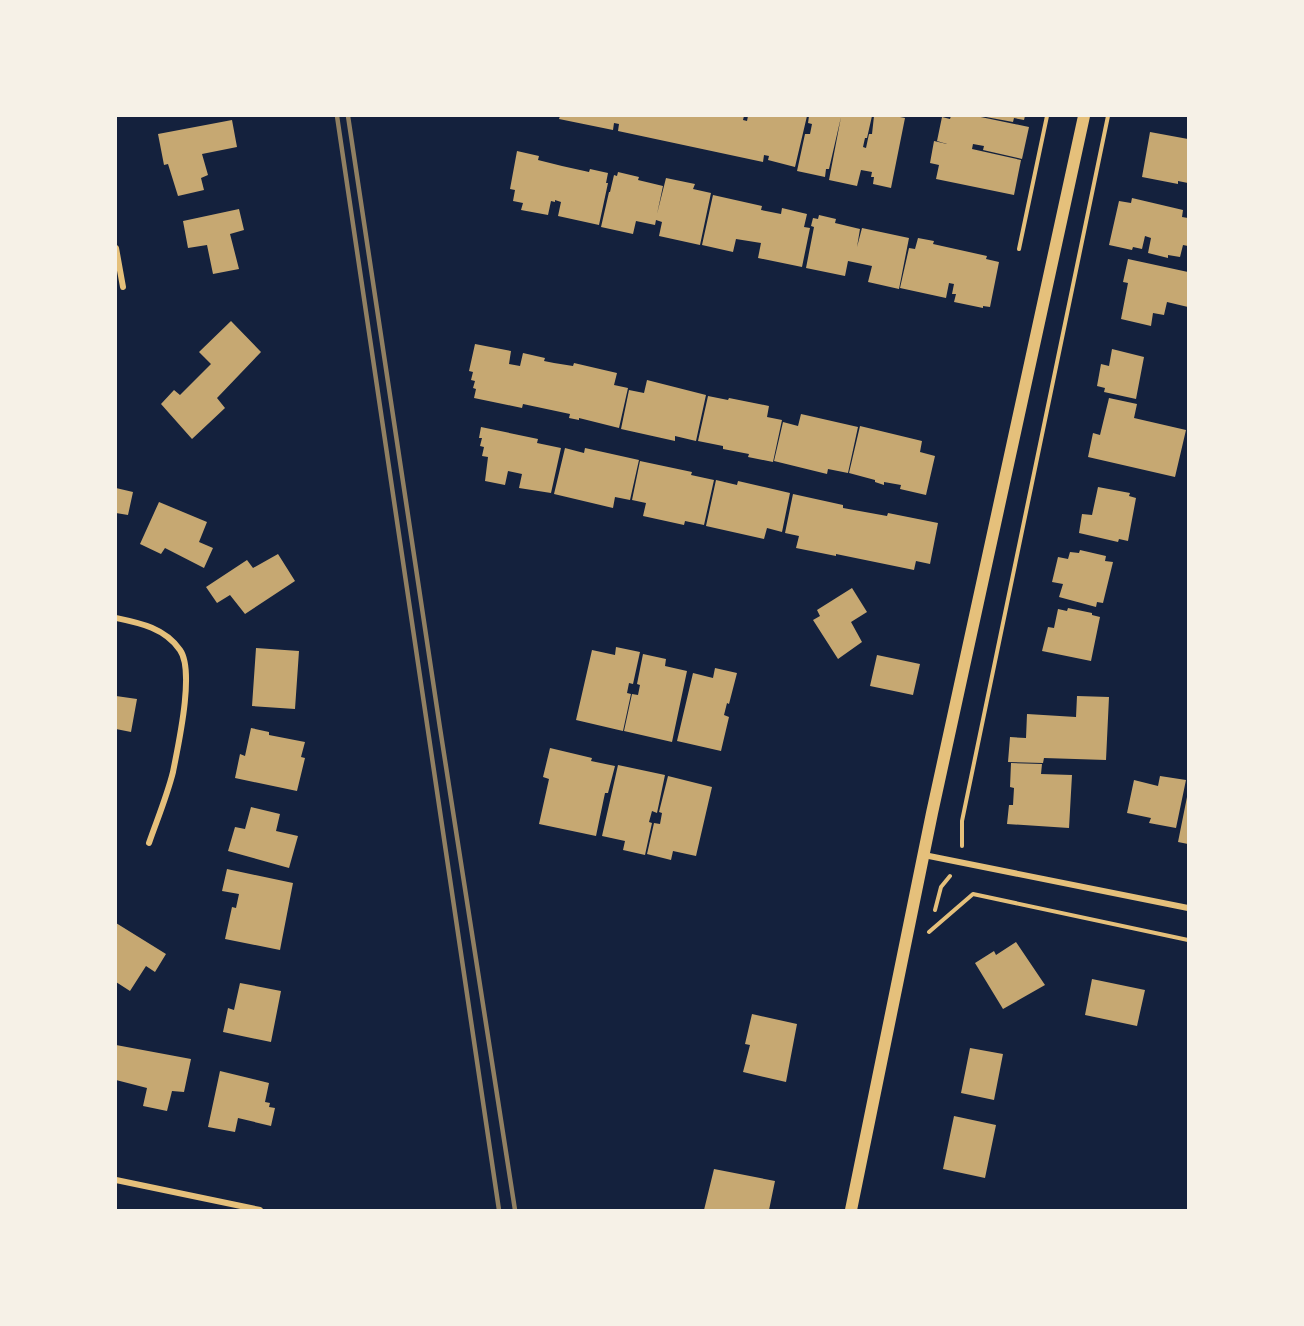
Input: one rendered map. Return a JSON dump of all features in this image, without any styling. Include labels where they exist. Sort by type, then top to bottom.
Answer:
[{"type":"main road","points":[[851,1210],[923,855],[1084,116]]},
{"type":"street","points":[[116,248],[123,287]]},
{"type":"street","points":[[116,618],[139,623],[164,633],[182,651],[187,676],[172,774],[149,843]]},
{"type":"street","points":[[923,855],[1188,908]]},
{"type":"street","points":[[116,1180],[260,1210]]},
{"type":"path","points":[[1019,249],[1047,116]]},
{"type":"path","points":[[927,943],[941,887],[961,863],[962,821],[1108,116]]},
{"type":"path","points":[[930,931],[973,894],[1188,940]]},
{"type":"building","points":[[560,116],[744,116],[743,120],[747,121],[748,116],[807,116],[795,167],[768,160],[769,156],[764,155],[763,162],[618,131],[619,124],[614,123],[613,130],[559,119]]},
{"type":"building","points":[[809,116],[872,116],[863,147],[866,148],[869,134],[872,134],[874,116],[905,118],[891,188],[873,184],[872,172],[861,170],[857,186],[829,180],[841,117],[829,169],[826,169],[825,177],[797,171],[805,134],[810,134],[812,124],[808,123]]},
{"type":"building","points":[[951,116],[976,116],[1029,127],[1022,159],[983,150],[984,146],[973,144],[972,149],[1021,160],[1014,195],[936,179],[939,165],[930,163],[934,141],[947,144],[937,141],[942,117],[950,119]]},
{"type":"building","points":[[1025,116],[1024,120],[1014,118],[1013,122],[986,117]]},
{"type":"building","points":[[232,120],[237,147],[202,154],[208,175],[201,178],[204,190],[178,196],[168,164],[164,165],[158,134]]},
{"type":"building","points":[[1150,132],[1188,139],[1188,183],[1178,181],[1178,184],[1142,177]]},
{"type":"building","points":[[517,151],[539,156],[538,160],[562,166],[589,172],[590,169],[608,173],[599,225],[558,216],[561,202],[555,200],[555,202],[551,201],[548,215],[521,210],[523,203],[513,201],[515,190],[510,189]]},
{"type":"building","points":[[618,172],[663,186],[657,214],[666,178],[695,184],[693,189],[711,193],[700,245],[659,236],[662,222],[656,220],[655,225],[636,221],[633,234],[601,227],[614,175],[617,176]]},
{"type":"building","points":[[713,195],[762,206],[761,210],[781,214],[782,208],[807,214],[804,227],[810,228],[802,267],[758,258],[761,243],[736,239],[733,252],[702,245]]},
{"type":"building","points":[[1132,198],[1183,210],[1182,217],[1188,218],[1188,246],[1183,245],[1180,257],[1168,255],[1168,258],[1148,253],[1151,238],[1145,236],[1142,249],[1133,247],[1132,250],[1109,245],[1119,201],[1131,203]]},
{"type":"building","points":[[239,209],[244,230],[230,234],[239,269],[213,274],[207,245],[188,248],[183,221]]},
{"type":"building","points":[[819,215],[836,219],[835,223],[860,229],[857,247],[862,228],[909,238],[899,289],[868,282],[872,266],[848,261],[845,276],[806,268],[814,227],[811,226],[813,218],[818,219]]},
{"type":"building","points":[[918,238],[934,241],[933,244],[987,256],[986,259],[999,262],[990,307],[983,306],[983,308],[954,302],[956,294],[952,294],[954,284],[949,283],[946,298],[900,288],[909,248],[915,249]]},
{"type":"building","points":[[1128,259],[1188,272],[1188,307],[1167,302],[1164,315],[1153,313],[1151,326],[1121,319],[1128,283],[1123,282]]},
{"type":"building","points":[[231,321],[261,352],[217,398],[225,408],[192,439],[161,404],[174,390],[180,395],[211,364],[199,352]]},
{"type":"building","points":[[475,344],[511,351],[509,364],[520,366],[523,353],[545,358],[544,361],[573,366],[574,363],[617,373],[614,385],[628,388],[619,428],[579,418],[579,420],[569,418],[570,414],[523,404],[522,408],[474,398],[475,381],[471,380],[473,372],[469,371]]},
{"type":"building","points":[[1112,349],[1144,357],[1136,399],[1104,392],[1105,388],[1097,386],[1101,364],[1109,366]]},
{"type":"building","points":[[647,380],[706,395],[696,441],[675,436],[675,441],[621,429],[629,390],[644,393]]},
{"type":"building","points":[[708,396],[769,406],[767,417],[782,420],[773,462],[723,449],[723,446],[698,441]]},
{"type":"building","points":[[1109,398],[1137,404],[1134,418],[1186,430],[1175,477],[1088,457],[1093,433],[1100,435]]},
{"type":"building","points":[[801,414],[858,427],[848,473],[828,469],[827,474],[774,461],[783,422],[798,426]]},
{"type":"building","points":[[860,426],[922,441],[920,452],[935,456],[926,495],[900,489],[901,485],[884,482],[884,485],[875,480],[849,473]]},
{"type":"building","points":[[481,427],[538,439],[537,443],[561,448],[551,493],[519,488],[522,474],[508,471],[505,485],[485,481],[488,457],[482,456],[484,447],[480,446],[482,438],[479,438]]},
{"type":"building","points":[[565,448],[584,453],[585,448],[639,460],[630,500],[615,497],[613,508],[554,494]]},
{"type":"building","points":[[640,461],[692,472],[691,475],[714,480],[704,525],[685,521],[684,525],[643,516],[646,503],[632,500]]},
{"type":"building","points":[[716,480],[737,485],[738,481],[790,493],[782,532],[767,528],[764,539],[706,526]]},
{"type":"building","points":[[1098,487],[1130,493],[1129,496],[1136,498],[1128,541],[1119,539],[1118,542],[1079,533],[1082,514],[1092,515]]},
{"type":"building","points":[[116,488],[133,492],[128,515],[116,513]]},
{"type":"building","points":[[793,494],[843,505],[843,508],[887,516],[888,513],[938,523],[930,564],[916,561],[914,570],[796,548],[799,536],[785,533]]},
{"type":"building","points":[[159,502],[207,522],[199,542],[213,548],[204,568],[165,548],[161,554],[140,544]]},
{"type":"building","points":[[1080,550],[1106,556],[1105,561],[1113,562],[1103,603],[1097,602],[1096,607],[1059,597],[1063,584],[1052,582],[1058,557],[1068,559],[1070,552],[1079,553]]},
{"type":"building","points":[[278,554],[295,581],[245,614],[230,595],[217,603],[206,587],[247,560],[253,568]]},
{"type":"building","points":[[852,588],[867,612],[851,622],[862,642],[838,659],[813,620],[820,616],[817,610]]},
{"type":"building","points":[[1068,608],[1100,617],[1091,661],[1042,651],[1048,627],[1054,628],[1058,609],[1067,611]]},
{"type":"building","points":[[616,647],[640,652],[633,684],[629,683],[627,693],[631,694],[623,731],[576,720],[592,650],[615,655]]},
{"type":"building","points":[[256,648],[299,651],[295,709],[252,706]]},
{"type":"building","points":[[643,654],[666,659],[665,666],[687,671],[672,742],[624,731],[632,694],[638,695],[640,685],[637,684]]},
{"type":"building","points":[[877,655],[920,664],[913,695],[870,686]]},
{"type":"building","points":[[715,668],[737,673],[724,715],[729,717],[721,751],[677,741],[693,673],[713,678]]},
{"type":"building","points":[[116,696],[137,699],[131,732],[116,729]]},
{"type":"building","points":[[1077,696],[1109,697],[1106,760],[1044,758],[1043,763],[1008,762],[1010,737],[1026,738],[1027,714],[1076,717]]},
{"type":"building","points":[[251,728],[269,732],[269,735],[305,742],[301,757],[305,758],[297,791],[235,778],[240,754],[245,756]]},
{"type":"building","points":[[550,748],[615,766],[608,793],[605,793],[596,836],[539,824],[549,779],[543,777]]},
{"type":"building","points":[[1011,763],[1042,764],[1041,774],[1072,775],[1069,828],[1007,824],[1009,805],[1013,805],[1014,788],[1010,787]]},
{"type":"building","points":[[618,765],[665,775],[657,813],[652,811],[649,822],[652,823],[645,855],[623,850],[625,841],[602,836]]},
{"type":"building","points":[[668,776],[712,787],[696,856],[673,851],[671,860],[647,854],[654,823],[660,824],[662,813],[659,812]]},
{"type":"building","points":[[1160,776],[1186,780],[1176,828],[1149,823],[1151,818],[1127,813],[1134,780],[1158,786]]},
{"type":"building","points":[[1188,797],[1188,844],[1178,842]]},
{"type":"building","points":[[251,807],[280,814],[276,831],[298,836],[289,868],[228,851],[235,827],[245,829]]},
{"type":"building","points":[[227,869],[293,883],[280,950],[225,939],[232,907],[236,908],[239,894],[222,891]]},
{"type":"building","points":[[116,923],[166,954],[155,972],[146,966],[130,991],[116,982]]},
{"type":"building","points":[[1016,942],[1045,985],[1003,1009],[975,963],[994,951],[996,955]]},
{"type":"building","points":[[1092,979],[1145,990],[1137,1026],[1085,1015]]},
{"type":"building","points":[[240,983],[281,991],[271,1042],[223,1032],[228,1008],[234,1010]]},
{"type":"building","points":[[752,1014],[797,1024],[786,1082],[743,1072],[750,1045],[745,1044]]},
{"type":"building","points":[[116,1045],[191,1059],[184,1092],[172,1091],[167,1111],[143,1106],[147,1088],[116,1080]]},
{"type":"building","points":[[970,1048],[1003,1054],[994,1100],[961,1093]]},
{"type":"building","points":[[220,1071],[269,1083],[265,1102],[270,1103],[269,1107],[275,1108],[271,1126],[238,1118],[235,1132],[208,1127]]},
{"type":"building","points":[[954,1116],[996,1125],[985,1178],[943,1169]]},
{"type":"building","points":[[714,1169],[775,1181],[769,1210],[704,1210]]},
{"type":"railway","points":[[337,116],[499,1210]]},
{"type":"railway","points":[[348,116],[515,1210]]}]
